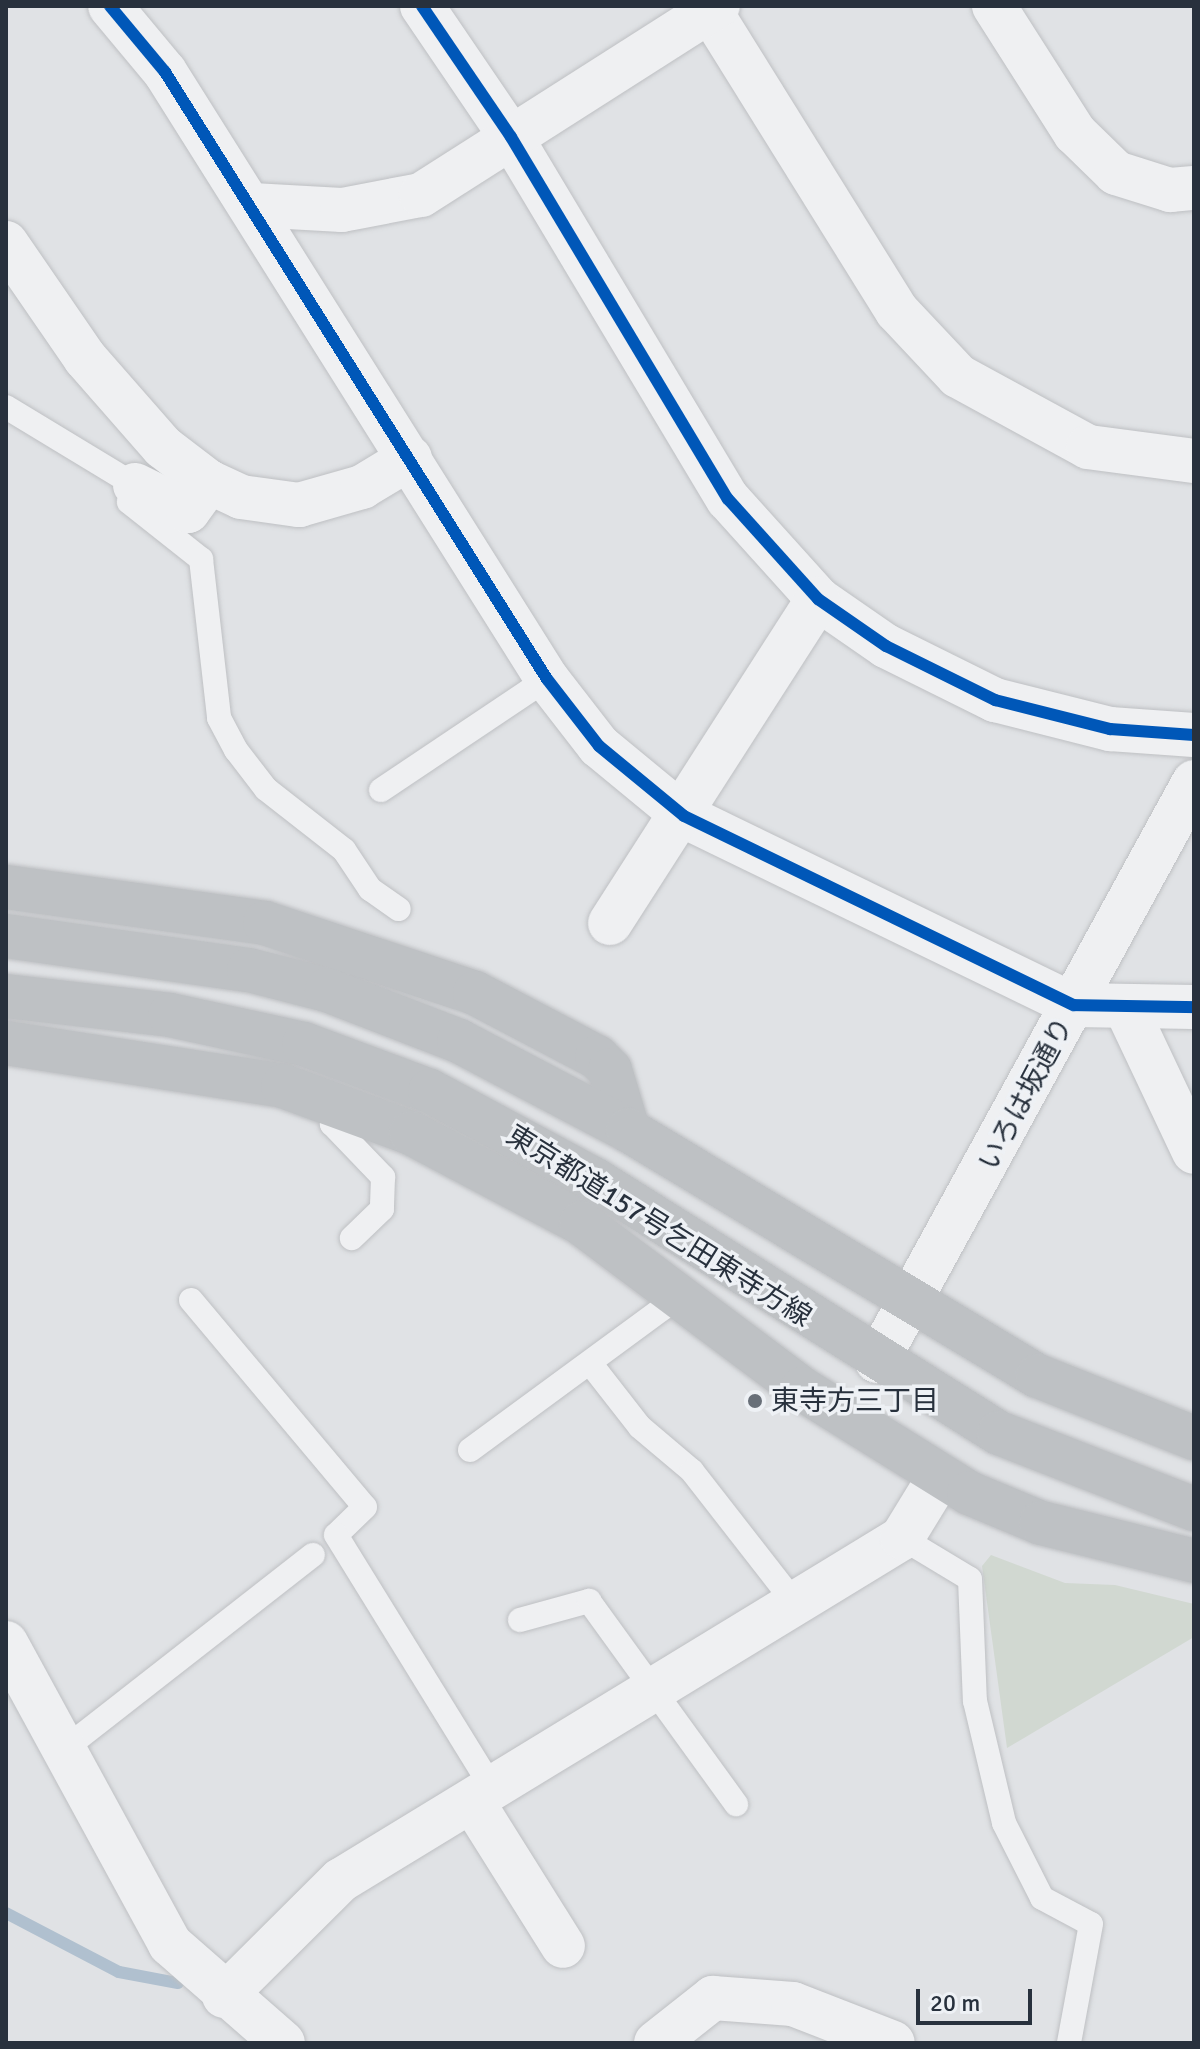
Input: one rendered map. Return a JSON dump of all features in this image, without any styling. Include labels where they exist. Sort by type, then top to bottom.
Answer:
[{"type":"main road","points":[[6,887],[265,923],[423,973],[597,1057],[610,1070],[628,1130]]},
{"type":"main road","points":[[6,936],[184,956],[327,990],[459,1041],[628,1130],[1038,1376],[1194,1438]]},
{"type":"main road","name":"東京都道157号乞田東寺方線","points":[[6,996],[244,1031],[415,1085],[597,1181],[877,1361],[1052,1458],[1194,1509]]},
{"type":"main road","points":[[6,1043],[162,1064],[338,1104],[486,1167],[676,1290],[802,1389],[940,1476],[1041,1523],[1194,1561]]},
{"type":"street","points":[[110,6],[165,72],[252,205],[547,679],[599,746],[684,816],[1074,1005],[1194,1007]]},
{"type":"street","points":[[422,6],[511,137],[728,499],[818,599],[886,646],[995,700],[1110,729],[1194,735]]},
{"type":"street","points":[[994,6],[1075,133],[1116,173],[1170,190],[1194,188]]},
{"type":"street","points":[[252,205],[342,210],[421,195],[712,8],[897,311],[958,376],[1088,447],[1194,461]]},
{"type":"street","points":[[6,243],[85,358],[163,447],[209,482],[241,497],[299,505],[362,487],[410,458]]},
{"type":"street","points":[[135,485],[188,511],[209,482]]},
{"type":"street","points":[[610,923],[684,816],[818,599]]},
{"type":"street","name":"いろは坂通り","points":[[877,1361],[1194,782]]},
{"type":"street","points":[[1126,1008],[1194,1152]]},
{"type":"street","points":[[224,1996],[341,1880],[483,1795],[650,1688],[902,1538],[940,1476]]},
{"type":"street","points":[[10,1655],[67,1747],[170,1944],[224,1996],[283,2043]]},
{"type":"street","points":[[483,1795],[563,1946]]},
{"type":"street","points":[[656,2043],[713,1998],[793,2004],[893,2043]]},
{"type":"lane","points":[[6,407],[135,485],[129,502],[201,559],[219,718],[236,750],[266,789],[344,850],[370,889],[399,909]]},
{"type":"lane","points":[[381,790],[547,679]]},
{"type":"lane","points":[[338,1104],[332,1124],[383,1177],[382,1209],[352,1238]]},
{"type":"lane","points":[[470,1450],[590,1363],[676,1290]]},
{"type":"lane","points":[[191,1300],[365,1507],[336,1535],[483,1795]]},
{"type":"lane","points":[[590,1363],[640,1427],[692,1471],[794,1602]]},
{"type":"lane","points":[[902,1538],[970,1579],[975,1701],[1004,1823],[1042,1898],[1091,1924],[1069,2043]]},
{"type":"lane","points":[[67,1747],[313,1555]]},
{"type":"lane","points":[[520,1620],[589,1601],[736,1804]]},
{"type":"shaded area","points":[[991,1555],[1065,1583],[1115,1585],[1194,1604],[1194,1637],[1007,1748],[982,1566]]},
{"type":"waterway","points":[[6,1913],[119,1972],[178,1983]]},
{"type":"cycle path","points":[[110,6],[165,72],[547,679],[599,746],[684,816],[1074,1005],[1194,1007]]},
{"type":"cycle path","points":[[422,6],[511,137],[728,499],[818,599],[886,646],[995,700],[1110,729],[1194,735]]},
{"type":"place","name":"東寺方三丁目","points":[[755,1401]]}]
